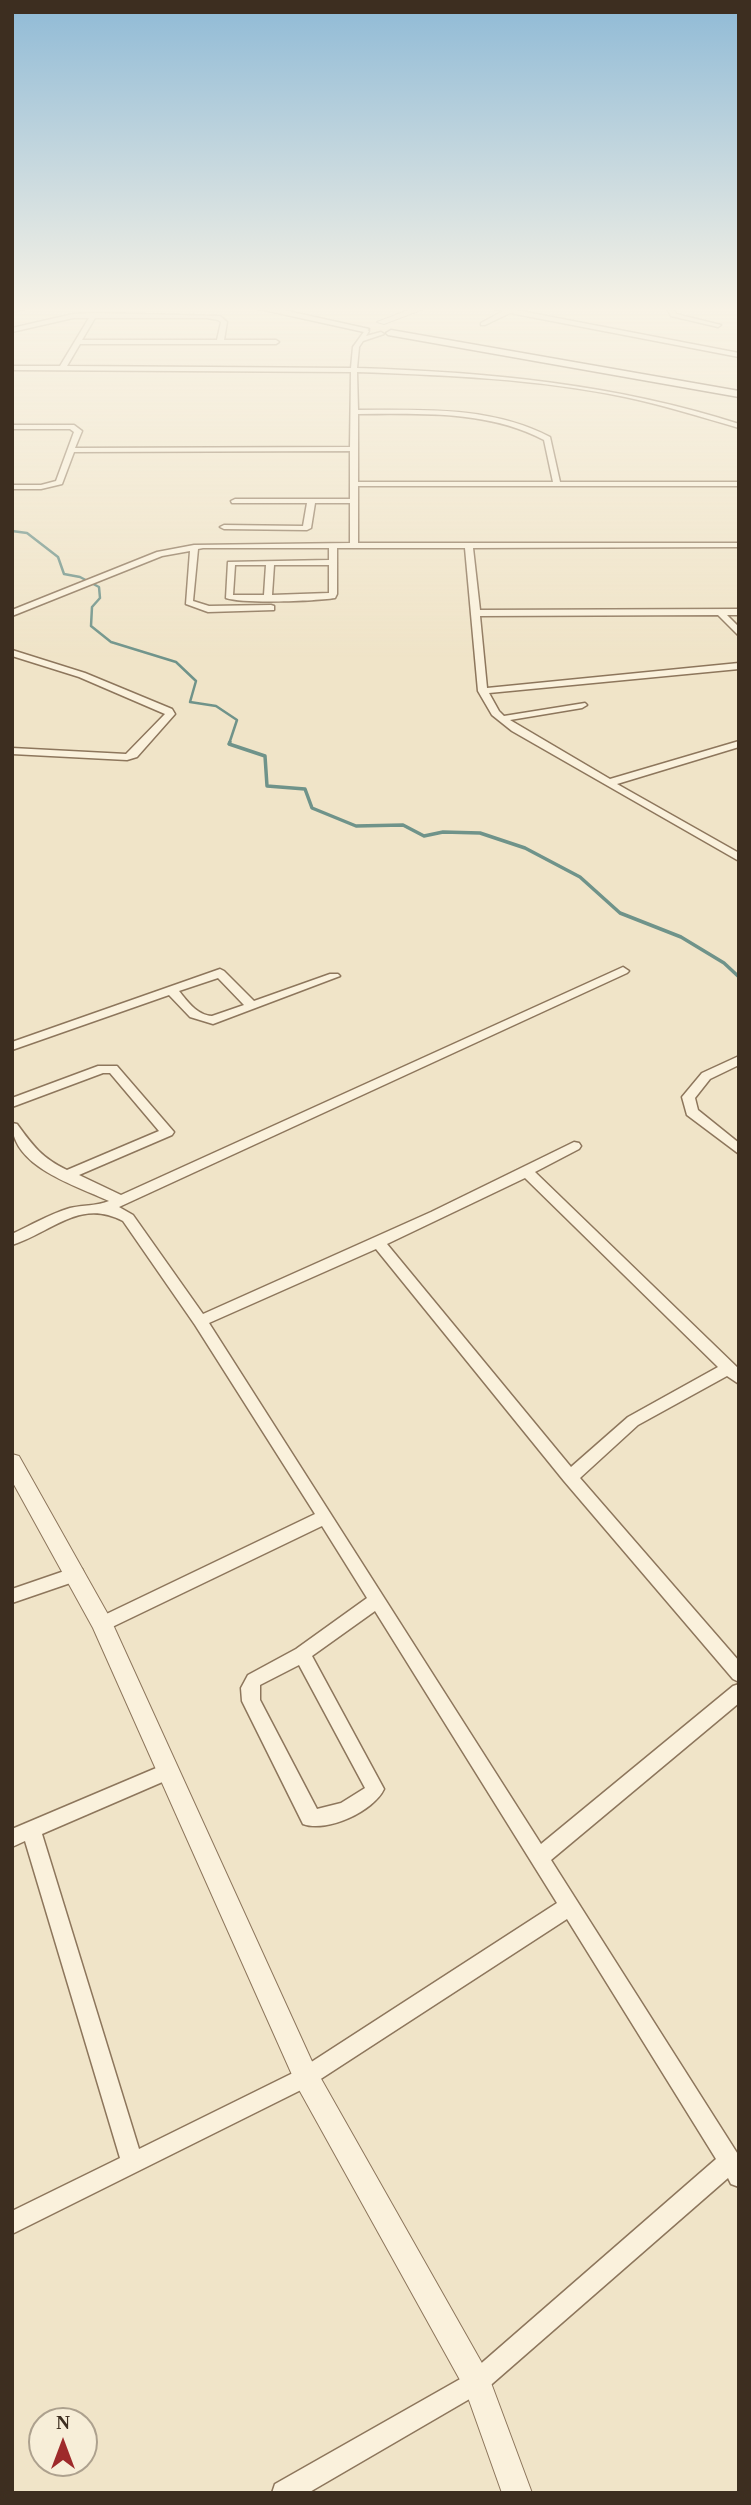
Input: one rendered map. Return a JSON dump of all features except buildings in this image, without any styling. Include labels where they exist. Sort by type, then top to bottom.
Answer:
[{"type":"street","points":[[354,425],[354,545]]},
{"type":"street","points":[[505,425],[527,430],[547,439],[557,484]]},
{"type":"street","points":[[12,427],[76,428],[59,482],[50,486],[12,487]]},
{"type":"street","points":[[71,450],[354,449]]},
{"type":"street","points":[[354,484],[739,484]]},
{"type":"street","points":[[235,501],[354,501]]},
{"type":"street","points":[[224,527],[307,528],[311,501]]},
{"type":"street","points":[[333,545],[334,562],[332,596],[229,597],[231,564],[334,562]]},
{"type":"street","points":[[468,545],[483,691],[490,707],[501,719],[739,858]]},
{"type":"street","points":[[12,613],[160,554],[194,547],[739,545]]},
{"type":"street","points":[[194,547],[189,602],[202,608],[271,608]]},
{"type":"street","points":[[268,598],[270,562]]},
{"type":"street","points":[[475,612],[739,612]]},
{"type":"street","points":[[720,612],[739,633]]},
{"type":"street","points":[[12,653],[82,675],[169,711],[170,714],[128,757],[12,751]]},
{"type":"street","points":[[483,691],[739,666]]},
{"type":"street","points":[[501,719],[582,705]]},
{"type":"street","points":[[608,783],[739,744]]},
{"type":"street","points":[[105,1208],[623,971]]},
{"type":"street","points":[[12,1045],[220,973],[252,1006]]},
{"type":"street","points":[[171,990],[196,1017],[214,1020],[334,976]]},
{"type":"street","points":[[739,1060],[706,1076],[688,1097],[692,1112],[739,1150]]},
{"type":"street","points":[[12,1103],[102,1069],[113,1069],[167,1132],[67,1175]]},
{"type":"street","points":[[12,1127],[32,1154],[46,1165],[121,1201]]},
{"type":"street","points":[[200,1321],[378,1242],[527,1172],[574,1146]]},
{"type":"street","points":[[527,1172],[733,1373],[634,1421],[570,1477]]},
{"type":"street","points":[[12,1240],[75,1210],[105,1208],[119,1211],[128,1218],[200,1321],[325,1517],[734,2169],[477,2382],[284,2493]]},
{"type":"street","points":[[378,1242],[570,1477],[739,1674]]},
{"type":"street","points":[[12,1462],[102,1624],[306,2077],[477,2382],[517,2493]]},
{"type":"street","points":[[102,1624],[325,1517]]},
{"type":"street","points":[[12,1596],[76,1574]]},
{"type":"street","points":[[302,1654],[375,1789],[370,1798],[324,1819],[310,1818],[251,1701],[250,1688],[254,1679],[302,1654],[377,1600]]},
{"type":"street","points":[[540,1857],[739,1692]]},
{"type":"street","points":[[132,2162],[22,1833],[169,1770]]},
{"type":"street","points":[[12,2223],[306,2077],[570,1906]]},
{"type":"waterway","points":[[12,531],[27,533],[58,557],[64,574],[80,577],[99,587],[100,598],[92,607],[91,626],[111,642],[176,662],[196,681],[190,702],[216,706],[237,720],[229,744]]},
{"type":"waterway","points":[[229,744],[265,756],[267,786],[305,789],[312,808],[356,826],[403,825],[424,836],[443,832],[480,833],[525,848],[580,877],[620,913],[681,937],[724,963],[739,977]]}]
